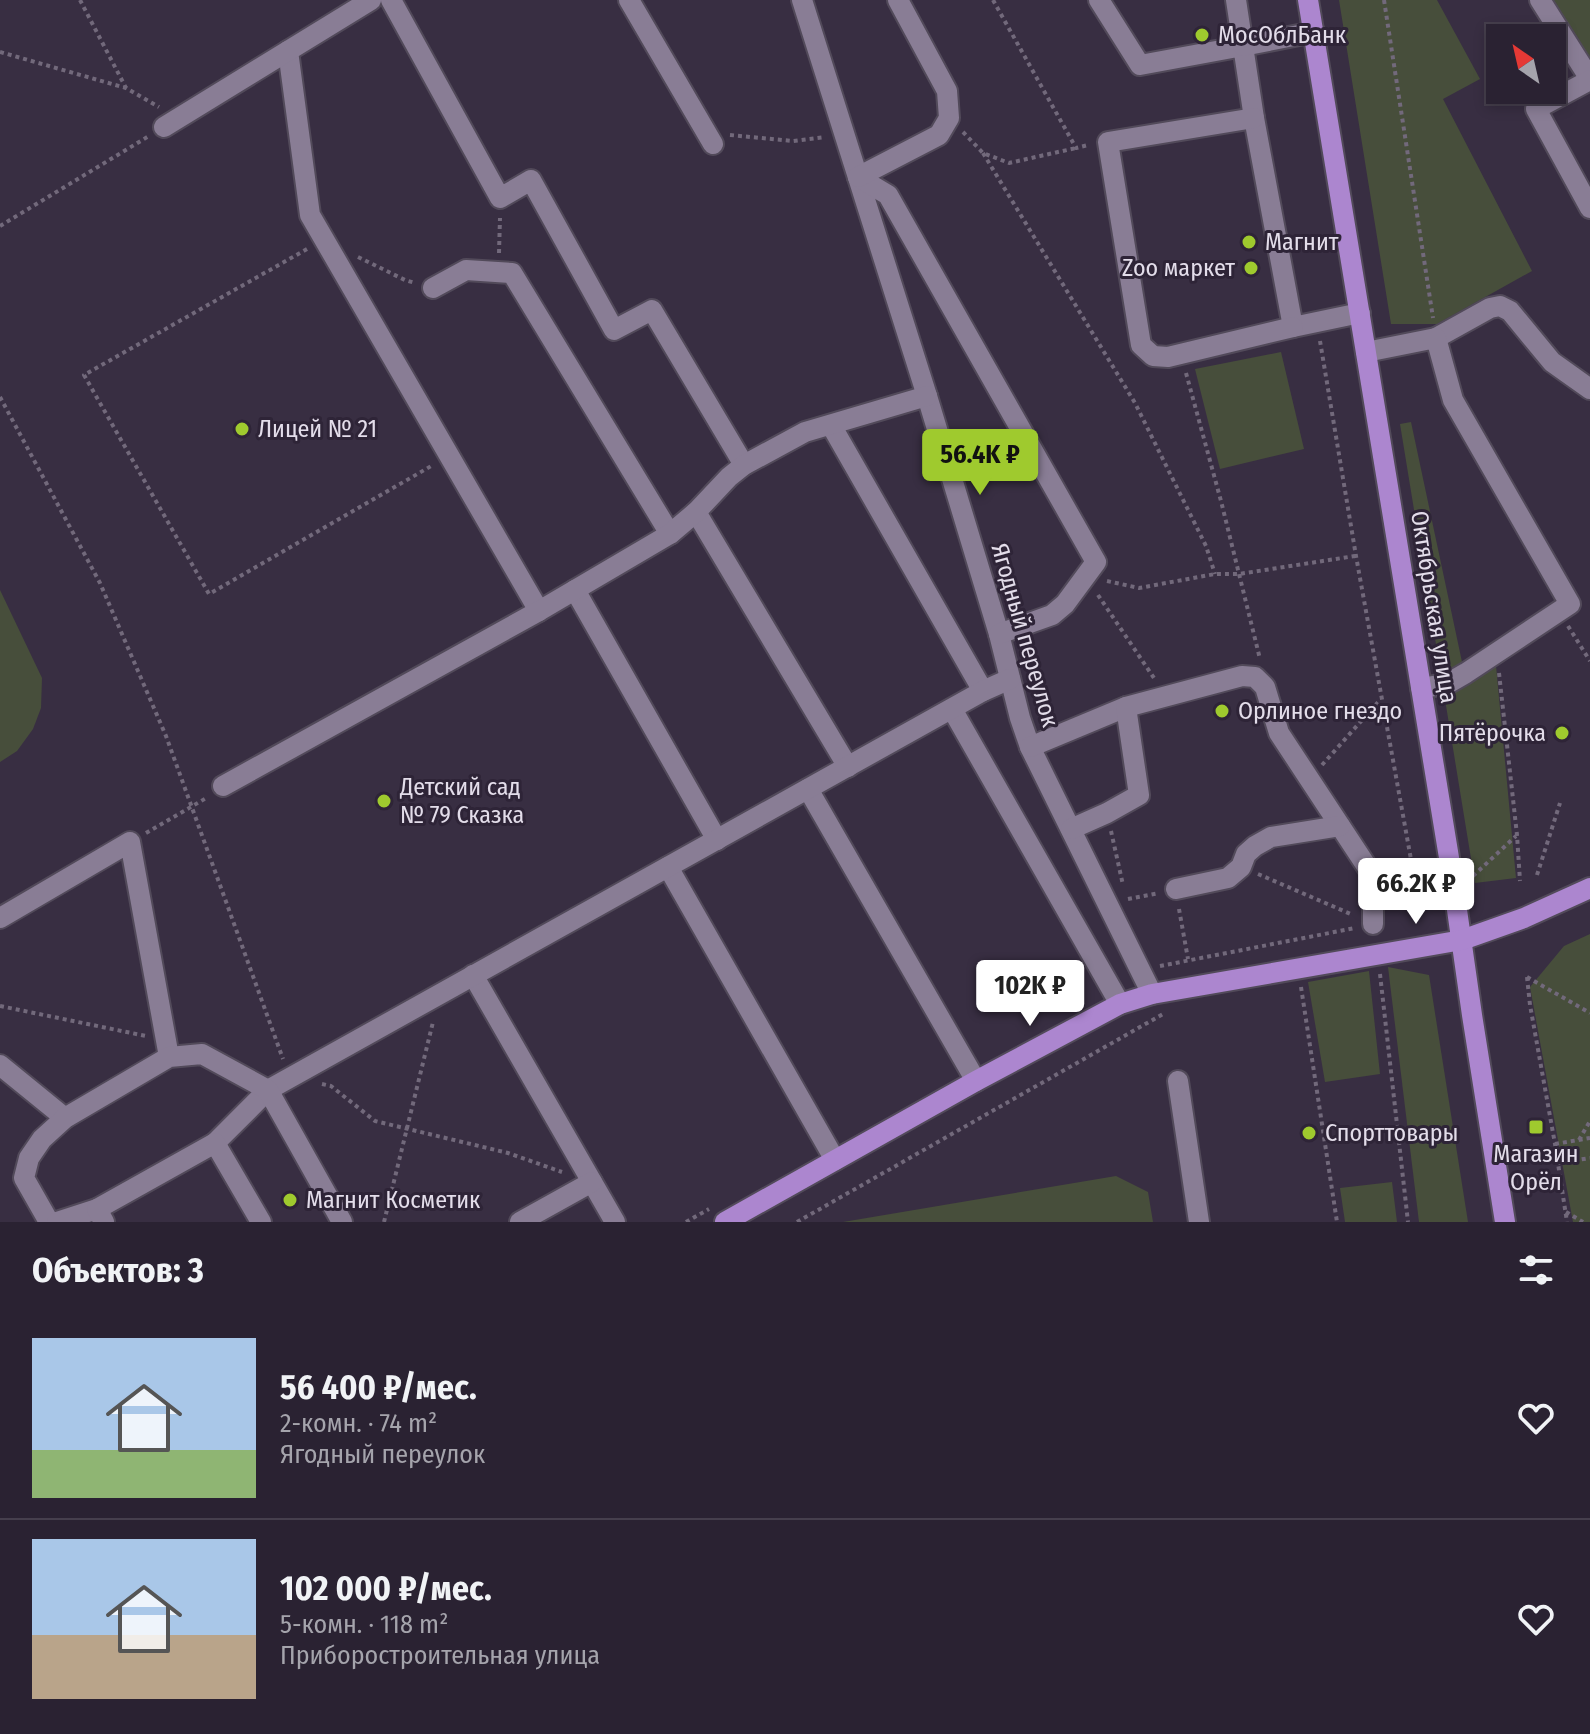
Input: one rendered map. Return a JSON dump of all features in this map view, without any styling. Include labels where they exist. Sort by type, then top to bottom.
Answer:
[{"type":"main road","name":"Октябрьская улица","points":[[1308,0],[1462,940],[1505,1222]]},
{"type":"main road","points":[[725,1222],[1120,1004],[1152,994],[1462,940],[1524,918],[1590,888]]},
{"type":"street","points":[[172,122],[371,0]]},
{"type":"street","points":[[391,0],[500,198],[531,180],[614,330],[652,310],[744,465]]},
{"type":"street","points":[[629,0],[708,137]]},
{"type":"street","name":"Ягодный переулок","points":[[802,0],[927,396],[1030,747],[1152,994]]},
{"type":"street","points":[[858,177],[939,135],[949,118],[947,91],[898,0]]},
{"type":"street","points":[[1099,0],[1140,65],[1314,32]]},
{"type":"street","points":[[1236,0],[1254,118],[1293,327]]},
{"type":"street","points":[[1540,0],[1590,79],[1536,109],[1589,202]]},
{"type":"street","points":[[288,51],[310,215],[539,611]]},
{"type":"street","points":[[1254,118],[1108,142],[1141,345],[1153,356],[1168,357],[1360,313]]},
{"type":"street","points":[[858,177],[888,195],[1096,562],[1065,604],[1052,615],[999,634]]},
{"type":"street","points":[[433,288],[466,270],[512,273],[670,534]]},
{"type":"street","points":[[1366,352],[1436,338],[1490,308],[1500,306],[1510,311],[1552,362],[1590,389]]},
{"type":"street","points":[[1421,688],[1447,684],[1570,604],[1453,400],[1436,338]]},
{"type":"street","points":[[223,786],[539,611],[670,534],[744,465],[805,432],[927,396]]},
{"type":"street","points":[[831,425],[983,691]]},
{"type":"street","points":[[696,512],[848,767]]},
{"type":"street","points":[[575,590],[717,840]]},
{"type":"street","points":[[1030,747],[1126,707],[1242,676],[1255,677],[1265,687],[1279,733],[1373,876],[1373,924]]},
{"type":"street","points":[[57,1222],[100,1215],[215,1143],[268,1090],[290,1077],[983,691],[1010,679]]},
{"type":"street","points":[[1071,829],[1139,795],[1126,707]]},
{"type":"street","points":[[952,709],[1120,1004]]},
{"type":"street","points":[[808,789],[976,1081]]},
{"type":"street","points":[[1176,889],[1228,878],[1241,867],[1246,854],[1271,837],[1340,826]]},
{"type":"street","points":[[0,918],[130,842],[168,1049]]},
{"type":"street","points":[[668,867],[835,1160]]},
{"type":"street","points":[[473,975],[615,1222]]},
{"type":"street","points":[[49,1222],[24,1178],[29,1158],[42,1139],[65,1118],[168,1049],[202,1054],[268,1090],[342,1222]]},
{"type":"street","points":[[0,1065],[65,1118]]},
{"type":"street","points":[[1178,1081],[1199,1222]]},
{"type":"street","points":[[215,1143],[261,1222]]},
{"type":"street","points":[[520,1222],[592,1182]]},
{"type":"path","points":[[80,0],[126,88]]},
{"type":"path","points":[[993,0],[1076,148]]},
{"type":"path","points":[[1384,0],[1436,338]]},
{"type":"path","points":[[0,52],[126,88],[172,122],[0,226]]},
{"type":"path","points":[[949,118],[983,153],[1135,403],[1206,546],[1215,574]]},
{"type":"path","points":[[708,137],[733,135],[793,141],[845,136]]},
{"type":"path","points":[[983,153],[1009,163],[1108,142]]},
{"type":"path","points":[[499,272],[500,198]]},
{"type":"path","points":[[433,288],[405,280],[324,240],[84,375],[209,594],[449,456]]},
{"type":"path","points":[[1317,322],[1416,888]]},
{"type":"path","points":[[1180,354],[1260,658],[1255,677]]},
{"type":"path","points":[[0,397],[100,583],[166,736],[290,1077],[331,1086],[375,1121],[508,1153],[592,1182]]},
{"type":"path","points":[[1086,576],[1139,588],[1215,574],[1239,574],[1356,556]]},
{"type":"path","points":[[1086,576],[1166,696]]},
{"type":"path","points":[[1559,610],[1590,661]]},
{"type":"path","points":[[1497,651],[1520,881]]},
{"type":"path","points":[[1310,778],[1381,698]]},
{"type":"path","points":[[130,842],[223,786]]},
{"type":"path","points":[[1537,875],[1560,803]]},
{"type":"path","points":[[1107,813],[1123,885]]},
{"type":"path","points":[[1468,880],[1517,835]]},
{"type":"path","points":[[1241,867],[1373,924]]},
{"type":"path","points":[[1126,899],[1176,889],[1188,960]]},
{"type":"path","points":[[1378,955],[1408,1222]]},
{"type":"path","points":[[1298,969],[1337,1222]]},
{"type":"path","points":[[1567,1222],[1527,977],[1590,1013]]},
{"type":"path","points":[[384,1222],[440,994]]},
{"type":"path","points":[[0,1006],[168,1049]]},
{"type":"path","points":[[797,1222],[1160,1015],[1174,1011]]},
{"type":"path","points":[[1579,1140],[1590,1121]]},
{"type":"path","points":[[1555,1144],[1590,1138]]},
{"type":"path","points":[[1558,1163],[1590,1158]]},
{"type":"path","points":[[1566,1212],[1583,1222]]},
{"type":"green space","points":[[1339,0],[1437,0],[1480,79],[1443,99],[1532,271],[1437,324],[1391,324]]},
{"type":"green space","points":[[1544,0],[1590,0],[1590,72],[1566,34],[1566,24],[1559,24]]},
{"type":"green space","points":[[1281,352],[1304,449],[1220,469],[1195,369]]},
{"type":"green space","points":[[1411,422],[1465,676],[1495,655],[1516,878],[1475,883],[1400,424]]},
{"type":"green space","points":[[0,590],[42,678],[41,708],[33,729],[17,751],[0,762]]},
{"type":"green space","points":[[1590,934],[1590,1222],[1573,1222],[1530,987],[1564,946]]},
{"type":"green space","points":[[1388,967],[1429,975],[1468,1222],[1419,1222]]},
{"type":"green space","points":[[1369,971],[1380,1074],[1325,1082],[1308,982]]},
{"type":"green space","points":[[1116,1176],[1148,1192],[1153,1222],[843,1222]]},
{"type":"green space","points":[[1392,1182],[1397,1222],[1345,1222],[1340,1188]]},
{"type":"place","name":"МосОблБанк","points":[[1202,35]]},
{"type":"place","name":"Магнит","points":[[1249,242]]},
{"type":"place","name":"Zoo маркет","points":[[1251,268]]},
{"type":"place","name":"Лицей № 21","points":[[242,429]]},
{"type":"place","name":"Орлиное гнездо","points":[[1222,711]]},
{"type":"place","name":"Пятёрочка","points":[[1562,733]]},
{"type":"place","name":"Детский сад № 79 Сказка","points":[[384,801]]},
{"type":"place","name":"Магазин Орёл","points":[[1536,1127]]},
{"type":"place","name":"Спорттовары","points":[[1309,1133]]},
{"type":"place","name":"Магнит Косметик","points":[[290,1200]]}]
